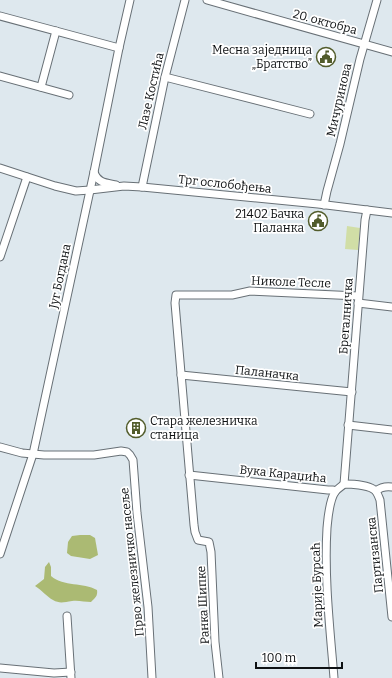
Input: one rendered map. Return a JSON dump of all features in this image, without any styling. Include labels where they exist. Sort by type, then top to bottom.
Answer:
[{"type":"street","name":"Југ Богдана","points":[[0,554],[33,454],[130,0]]},
{"type":"street","name":"Лазе Костића","points":[[142,187],[165,77],[185,0]]},
{"type":"street","name":"20. октобра","points":[[207,0],[392,52]]},
{"type":"street","name":"Мичуринова","points":[[324,205],[360,59],[377,0]]},
{"type":"street","points":[[0,16],[119,48]]},
{"type":"street","points":[[41,87],[56,31]]},
{"type":"street","points":[[0,76],[69,95]]},
{"type":"street","points":[[165,77],[310,114]]},
{"type":"street","name":"Трг ослобођења","points":[[0,168],[65,189],[76,191],[124,186]]},
{"type":"street","name":"Трг ослобођења","points":[[94,172],[98,180],[102,182],[124,186],[392,213]]},
{"type":"street","points":[[0,257],[27,177]]},
{"type":"street","name":"Брегалничка","points":[[344,484],[358,299],[367,210]]},
{"type":"street","name":"Николе Тесле","points":[[181,375],[175,304],[176,295],[232,295],[250,291],[358,299],[392,307]]},
{"type":"street","points":[[181,375],[189,475]]},
{"type":"street","name":"Паланачка","points":[[181,375],[352,392]]},
{"type":"street","points":[[348,425],[392,430]]},
{"type":"street","points":[[0,447],[22,453],[33,454]]},
{"type":"street","name":"Прво железничко насеље","points":[[33,454],[94,455],[121,451],[127,452],[133,460],[148,607],[152,678]]},
{"type":"street","name":"Вука Караџића","points":[[189,475],[333,490],[335,492],[344,484]]},
{"type":"street","name":"Ранка Шипке","points":[[189,475],[195,532],[198,540],[208,542],[211,552],[215,642],[219,678]]},
{"type":"street","points":[[344,484],[373,488],[376,491],[380,488],[392,487]]},
{"type":"street","name":"Партизанска","points":[[376,491],[380,500],[392,617]]},
{"type":"street","name":"Марије Бурсаћ","points":[[334,678],[326,569],[326,549],[328,515],[335,492]]},
{"type":"street","points":[[0,668],[54,672],[71,675],[67,616]]},
{"type":"green space","points":[[347,226],[360,228],[358,250],[345,249]]},
{"type":"green space","points":[[90,535],[95,538],[98,555],[90,559],[71,556],[67,553],[68,542],[72,536]]},
{"type":"green space","points":[[49,562],[51,567],[51,576],[62,582],[86,586],[97,590],[95,598],[91,602],[60,602],[49,597],[35,586],[44,579],[45,567]]},
{"type":"place","name":"Месна заједница „Братство”","points":[[326,57]]},
{"type":"place","name":"21402 Бачка Паланка","points":[[318,221]]},
{"type":"place","name":"Стара железничка станица","points":[[136,428]]}]
